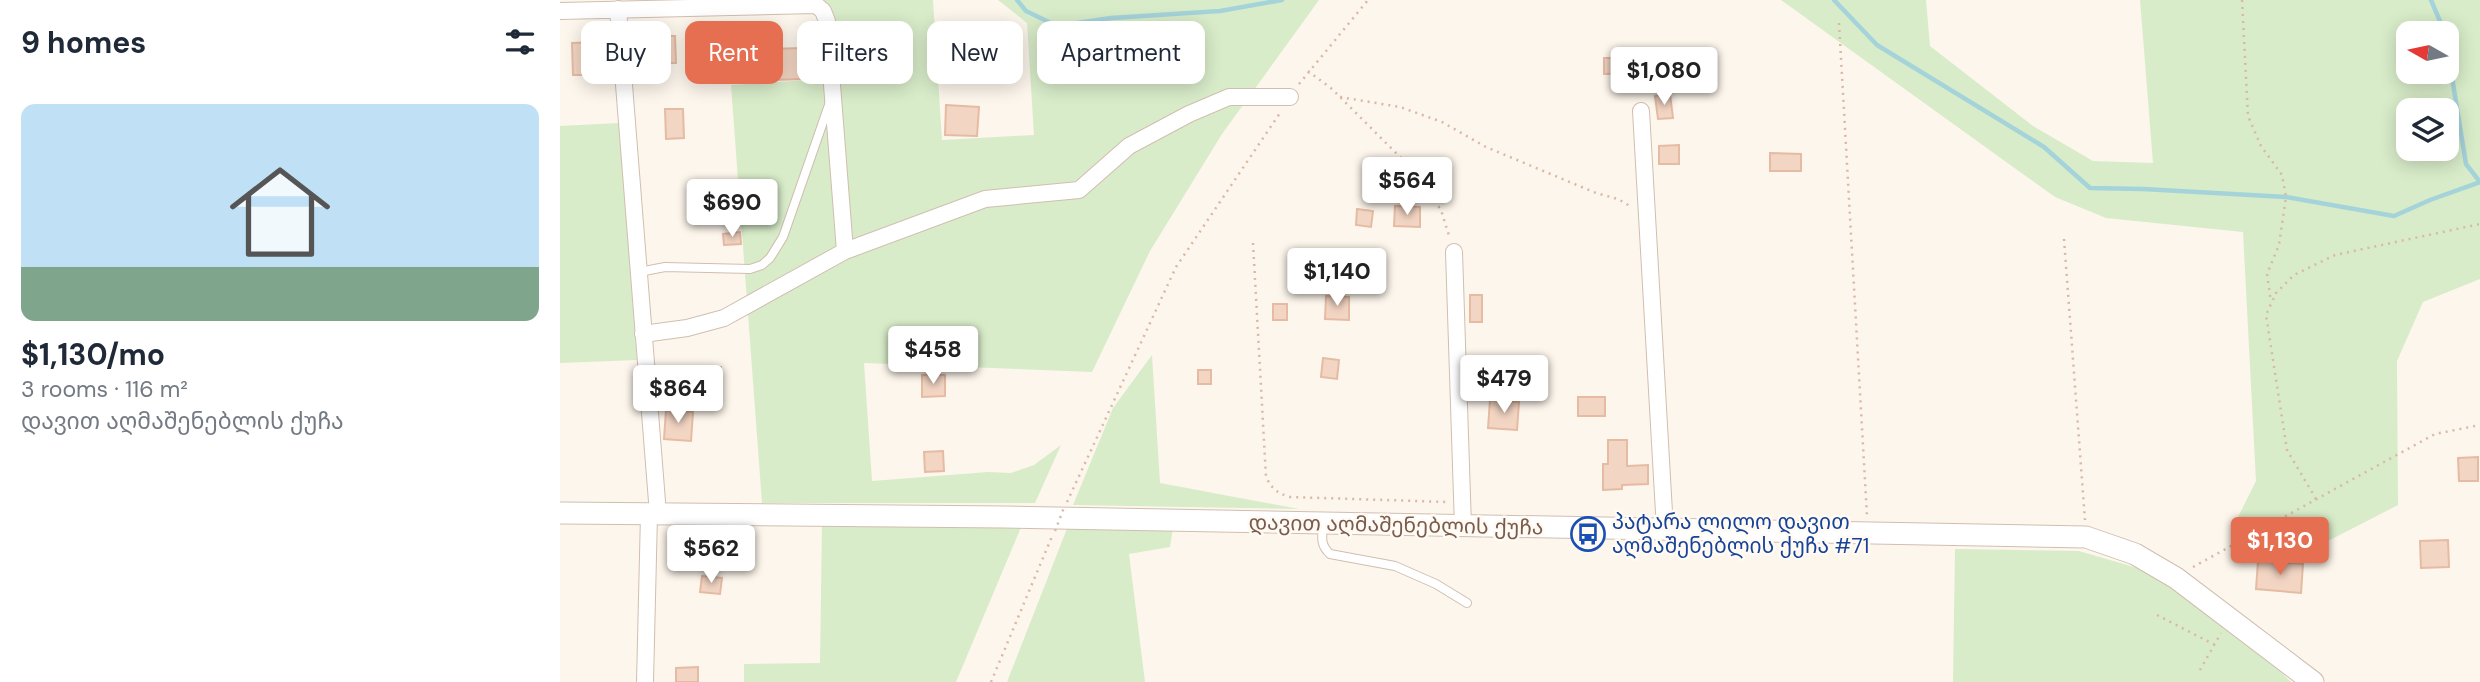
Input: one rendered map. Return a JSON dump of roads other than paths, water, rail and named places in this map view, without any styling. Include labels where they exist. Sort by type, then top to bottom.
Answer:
[{"type":"street","points":[[560,11],[816,5],[823,11],[827,22],[845,251]]},
{"type":"street","points":[[618,9],[639,272],[653,514],[645,682]]},
{"type":"street","points":[[643,334],[687,328],[724,318],[845,251],[985,199],[1079,190],[1129,146],[1189,114],[1229,97],[1290,97]]},
{"type":"street","points":[[1641,111],[1665,530]]},
{"type":"street","points":[[1454,252],[1462,527]]},
{"type":"street","name":"დავით აღმაშენებლის ქუჩა","points":[[560,513],[1004,517],[2086,537],[2135,554],[2176,578],[2313,682]]},
{"type":"lane","points":[[639,272],[665,267],[750,269],[762,265],[783,237],[833,93]]},
{"type":"lane","points":[[1323,524],[1322,542],[1330,554],[1395,566],[1436,584],[1467,603]]},
{"type":"waterway","points":[[1017,0],[1026,11],[1057,26],[1111,18],[1220,11],[1282,0]]},
{"type":"waterway","points":[[1834,0],[1877,45],[2044,147],[2090,188],[2286,197],[2394,216],[2480,182]]},
{"type":"waterway","points":[[2431,0],[2440,21]]},
{"type":"waterway","points":[[2453,84],[2466,164],[2480,182]]},
{"type":"place","name":"პატარა ლილო დავით აღმაშენებლის ქუჩა #71","points":[[1588,534]]}]
